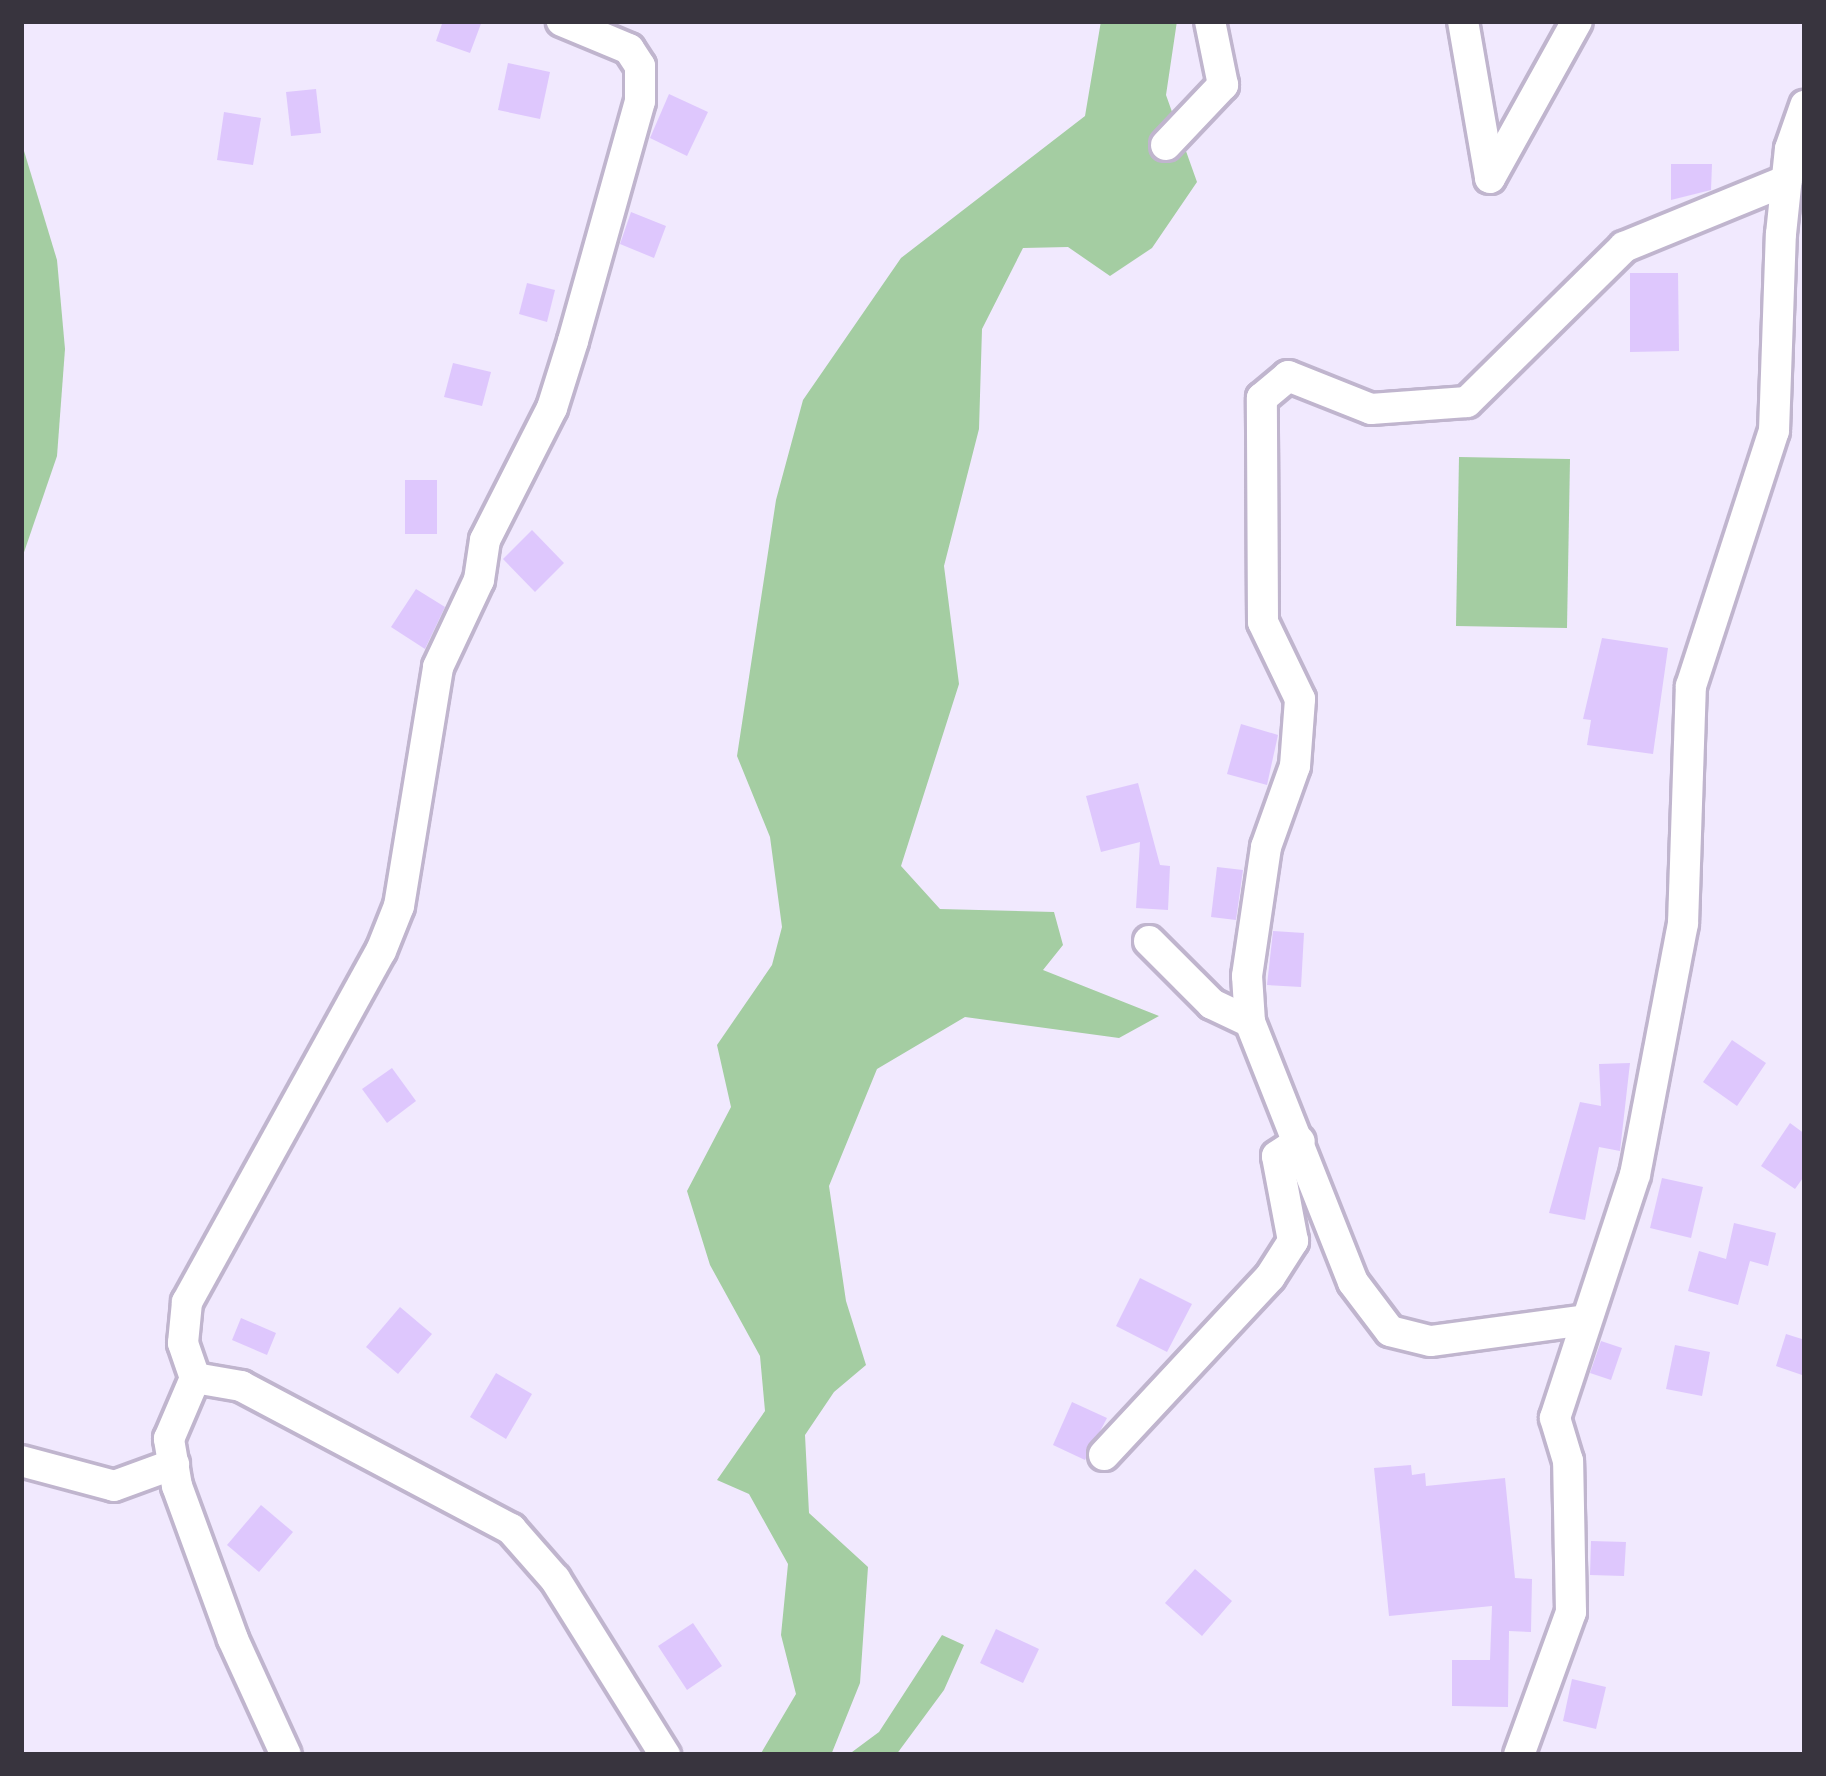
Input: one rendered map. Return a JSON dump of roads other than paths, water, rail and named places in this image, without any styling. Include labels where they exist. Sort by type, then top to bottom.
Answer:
[{"type":"street","points":[[286,1755],[233,1639],[174,1464],[174,1421],[196,1378],[183,1343],[187,1302],[348,1023],[399,905],[437,668],[479,580],[485,540],[552,408],[640,101],[640,66],[628,49],[562,21]]},
{"type":"street","points":[[1166,145],[1223,85],[1210,21]]},
{"type":"street","points":[[1463,21],[1490,178],[1577,21]]},
{"type":"street","points":[[1519,1755],[1570,1612],[1568,1461],[1555,1418],[1635,1175],[1682,925],[1691,686],[1774,431],[1787,181],[1805,106]]},
{"type":"street","points":[[1586,1320],[1430,1341],[1390,1330],[1353,1282],[1250,1022],[1247,976],[1266,847],[1295,766],[1300,699],[1263,622],[1262,398],[1288,376],[1371,409],[1467,403],[1624,247],[1787,181]]},
{"type":"street","points":[[1781,306],[1805,334]]},
{"type":"street","points":[[1149,940],[1212,1004],[1250,1022]]},
{"type":"street","points":[[1104,1455],[1270,1277],[1293,1241],[1277,1156],[1300,1141]]},
{"type":"street","points":[[196,1378],[241,1386],[511,1529],[555,1579],[665,1755]]},
{"type":"street","points":[[21,1461],[114,1486],[174,1464]]}]
